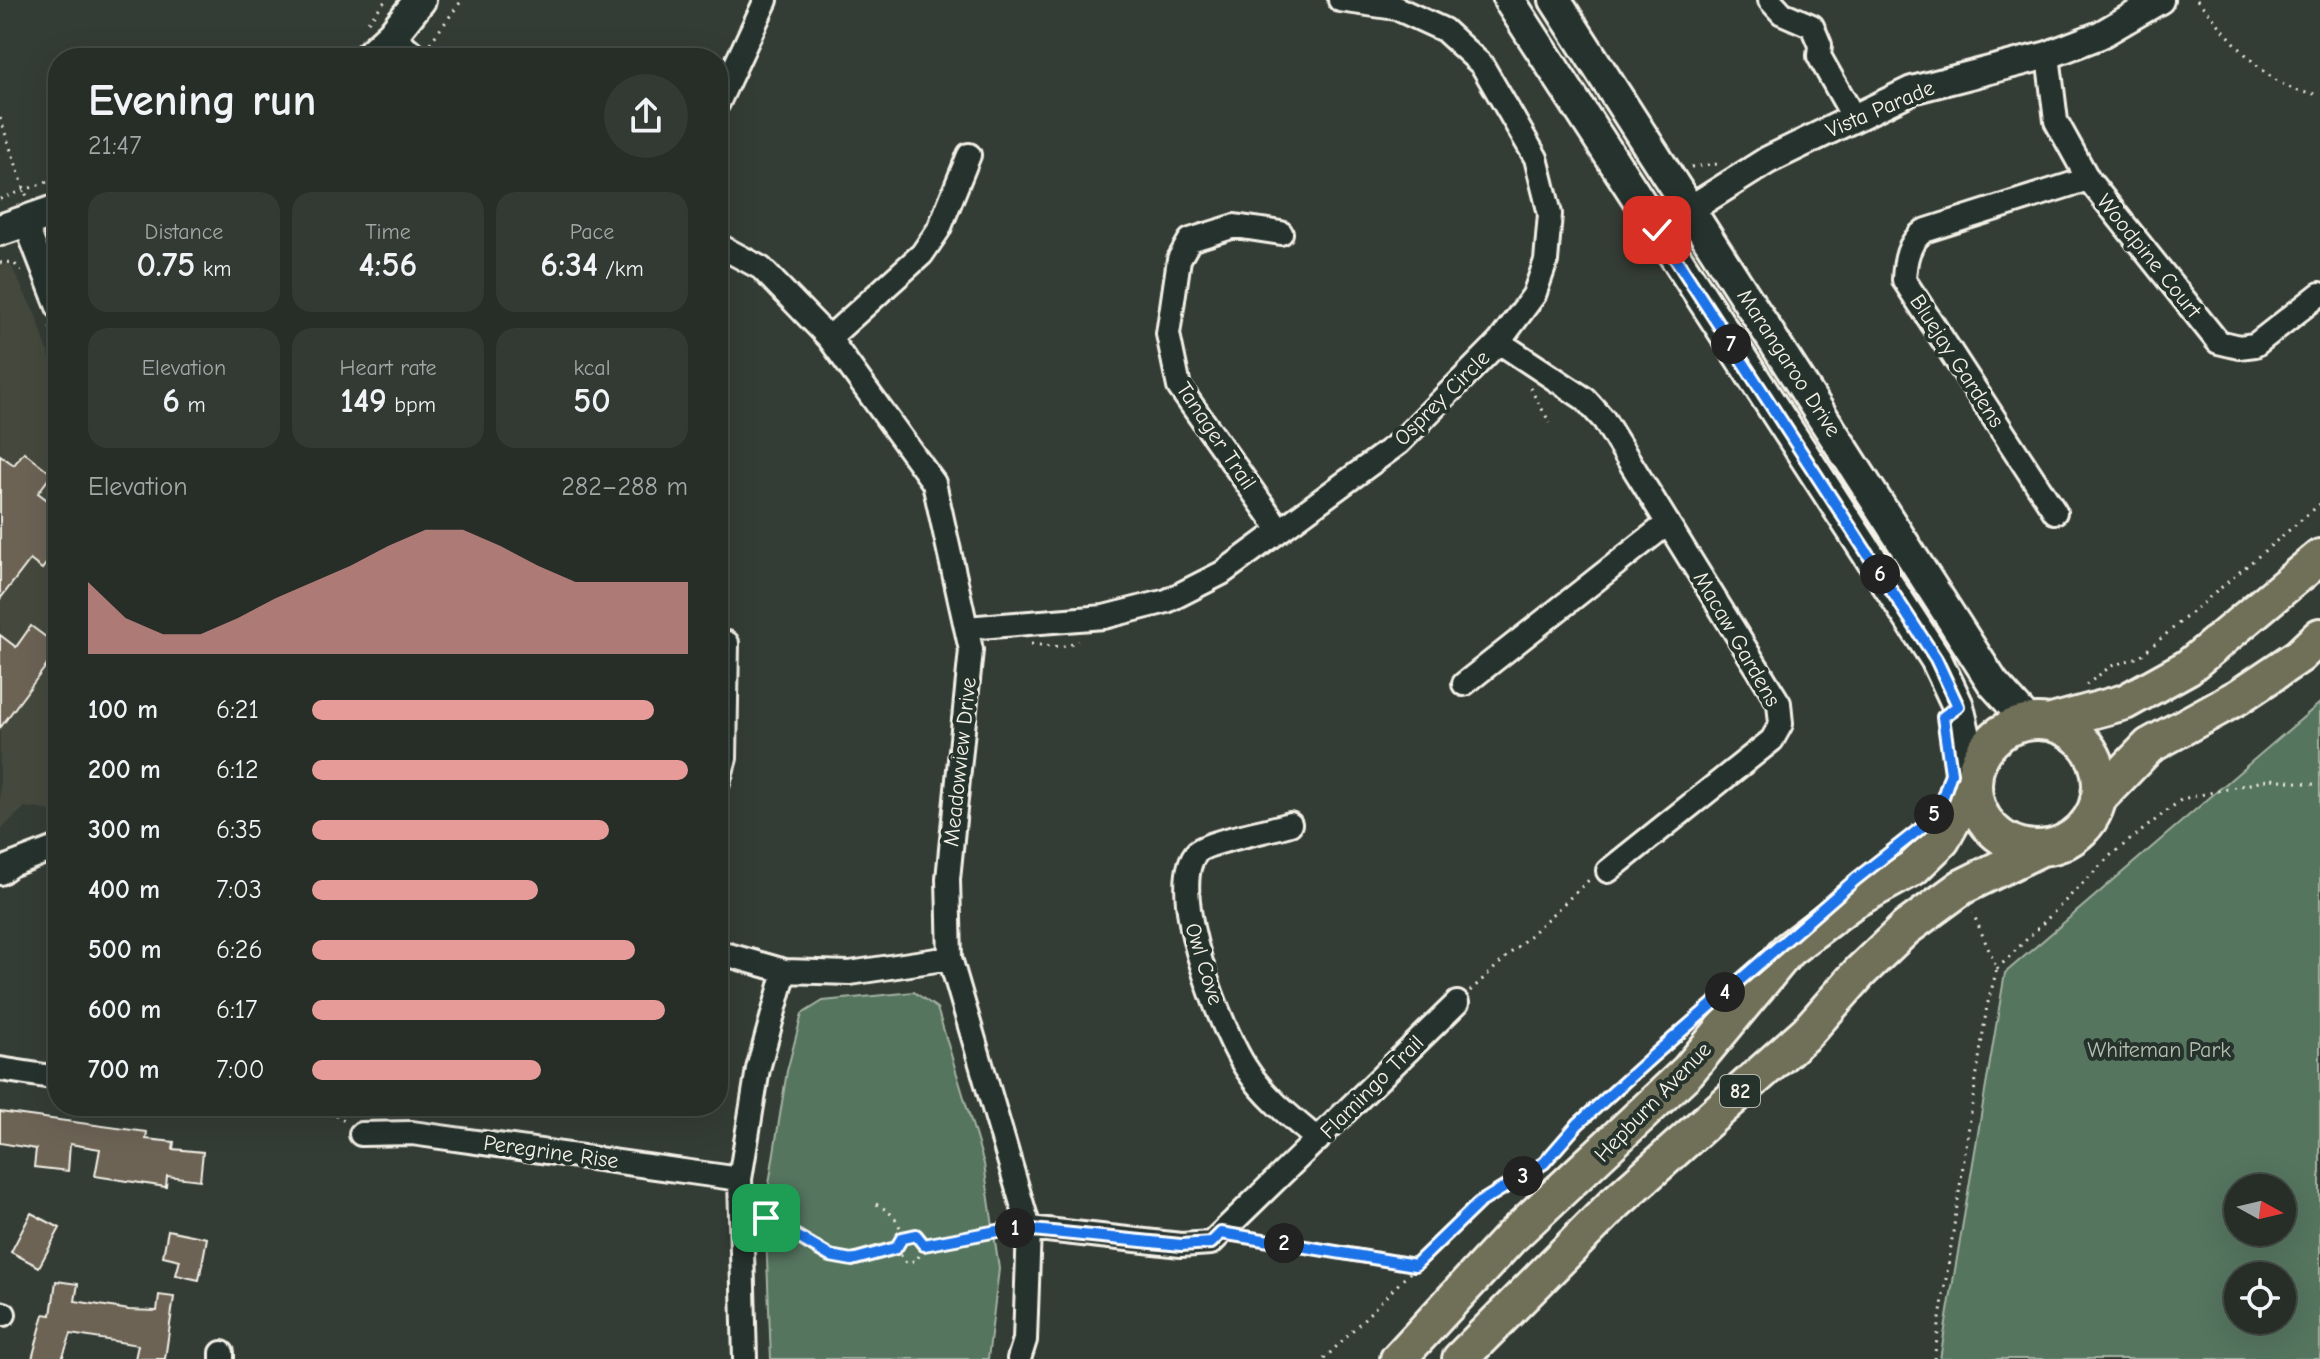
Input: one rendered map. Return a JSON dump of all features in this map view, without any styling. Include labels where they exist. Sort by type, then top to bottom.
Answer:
[{"type":"main road","points":[[378,48],[420,0]]},
{"type":"main road","name":"Marangaroo Drive","points":[[1509,0],[1936,659],[1958,706],[1974,780]]},
{"type":"main road","name":"Marangaroo Drive","points":[[1555,0],[1986,673],[2038,722]]},
{"type":"main road","name":"82","points":[[1974,780],[1989,744],[2006,730],[2125,702],[2188,667],[2320,557]]},
{"type":"main road","name":"82","points":[[2039,849],[2072,838],[2089,821],[2098,799],[2149,746],[2238,697],[2299,656],[2320,636]]},
{"type":"main road","points":[[2038,722],[2072,732],[2090,750],[2099,774],[2098,799]]},
{"type":"main road","points":[[1974,780],[1982,817],[1996,835],[2016,846],[2039,849]]},
{"type":"main road","name":"Hepburn Avenue","points":[[1398,1359],[1511,1237],[1688,1071],[1788,950],[1853,901],[1913,868],[1942,840],[1974,780]]},
{"type":"main road","name":"Hepburn Avenue","points":[[1460,1359],[1614,1204],[1807,1032],[1860,972],[1906,928],[1962,887],[2039,849]]},
{"type":"street","points":[[728,82],[766,0]]},
{"type":"street","name":"Osprey Circle","points":[[966,628],[1104,617],[1167,601],[1222,573],[1399,443],[1499,342],[1534,295],[1546,261],[1550,214],[1536,158],[1482,65],[1444,30],[1396,8],[1340,0]]},
{"type":"street","name":"Vista Parade","points":[[1657,230],[1768,160],[1912,90],[2048,55],[2100,35],[2160,0]]},
{"type":"street","points":[[1773,1],[1782,13],[1812,26],[1820,45],[1819,56],[1854,118]]},
{"type":"street","points":[[392,35],[408,48]]},
{"type":"street","name":"Woodpine Court","points":[[2048,55],[2056,121],[2088,179],[2218,342],[2239,347],[2255,345],[2320,294]]},
{"type":"street","points":[[829,338],[922,254],[939,229],[969,155]]},
{"type":"street","name":"Bluejay Gardens","points":[[2055,512],[1904,280],[1905,260],[1917,237],[1924,231],[2088,179]]},
{"type":"street","points":[[29,220],[48,277]]},
{"type":"street","name":"Tanager Trail","points":[[1280,530],[1179,387],[1168,334],[1179,259],[1190,240],[1235,226],[1281,233]]},
{"type":"street","name":"Meadowview Drive","points":[[728,250],[761,268],[829,338],[934,483],[971,650],[948,879],[950,958],[1029,1228],[1025,1340],[1019,1359]]},
{"type":"street","name":"Macaw Gardens","points":[[1499,342],[1585,399],[1594,409],[1779,703],[1781,724],[1772,740],[1608,871]]},
{"type":"street","points":[[1464,684],[1668,523]]},
{"type":"street","name":"Owl Cove","points":[[1290,824],[1199,849],[1188,864],[1189,915],[1224,1030],[1235,1052],[1280,1108],[1318,1140]]},
{"type":"street","points":[[0,873],[11,865],[48,851]]},
{"type":"street","points":[[728,955],[785,971],[850,973],[950,958]]},
{"type":"street","points":[[745,1359],[740,1179],[758,1069],[785,971]]},
{"type":"street","name":"Flamingo Trail","points":[[1029,1228],[1181,1245],[1211,1243],[1457,1003]]},
{"type":"street","points":[[0,1069],[48,1076]]},
{"type":"street","name":"Peregrine Rise","points":[[361,1134],[412,1133],[740,1179]]},
{"type":"path","points":[[426,48],[462,0]]},
{"type":"path","points":[[2197,0],[2271,77],[2306,94],[2320,94]]},
{"type":"path","points":[[0,118],[25,190],[29,220]]},
{"type":"path","points":[[0,199],[48,182]]},
{"type":"path","points":[[1524,377],[1550,423]]},
{"type":"path","points":[[2082,689],[2111,666],[2139,657],[2320,504]]},
{"type":"path","points":[[1018,642],[1061,647],[1083,639]]},
{"type":"path","points":[[1934,1359],[1987,1006],[1997,969],[2111,855],[2182,799],[2272,779],[2320,785]]},
{"type":"path","points":[[1457,1003],[1589,879],[1608,871]]},
{"type":"path","points":[[1962,887],[1997,969]]},
{"type":"path","points":[[1324,1359],[1479,1203],[1544,1163],[1578,1124],[1701,1014]]},
{"type":"path","points":[[338,1116],[361,1134]]},
{"type":"path","points":[[741,1215],[777,1222],[830,1256],[852,1260],[896,1248],[902,1238],[900,1224],[876,1204]]},
{"type":"path","points":[[924,1245],[1029,1228]]},
{"type":"path","points":[[1221,1233],[1415,1265]]},
{"type":"path","points":[[902,1238],[916,1235],[924,1245]]},
{"type":"path","points":[[896,1248],[906,1263],[917,1260],[924,1245]]},
{"type":"shaded area","points":[[9,262],[37,318],[48,352],[48,810],[25,807],[0,830],[0,266]]},
{"type":"green space","name":"Whiteman Park","points":[[2320,703],[2320,1359],[1940,1359],[2005,973]]},
{"type":"green space","points":[[914,992],[937,1008],[984,1164],[999,1269],[988,1359],[771,1359],[765,1209],[787,1071],[802,1014],[823,1001]]},
{"type":"building","points":[[24,452],[48,471],[48,479],[38,493],[48,500],[48,561],[42,569],[30,560],[0,599],[0,455],[14,465]]},
{"type":"building","points":[[31,626],[48,639],[48,663],[0,728],[0,635],[16,647]]},
{"type":"building","points":[[0,1112],[147,1132],[146,1139],[174,1142],[173,1149],[203,1152],[200,1180],[167,1176],[166,1187],[95,1176],[100,1149],[70,1144],[68,1171],[34,1167],[36,1149],[0,1143]]},
{"type":"building","points":[[31,1213],[60,1228],[39,1267],[11,1252]]},
{"type":"building","points":[[168,1230],[207,1238],[199,1280],[176,1275],[180,1260],[163,1256]]},
{"type":"building","points":[[56,1281],[78,1284],[75,1301],[129,1310],[157,1311],[159,1295],[174,1297],[165,1359],[135,1359],[138,1345],[71,1334],[62,1359],[32,1359],[44,1314],[51,1315]]},
{"type":"route","points":[[766,1218],[830,1256],[852,1260],[896,1248],[902,1238],[916,1235],[924,1245],[974,1238],[1013,1228],[1029,1228],[1181,1245],[1211,1243],[1221,1233],[1415,1265],[1479,1203],[1544,1163],[1578,1124],[1653,1056],[1856,879],[1926,824],[1939,809],[1951,773],[1943,717],[1958,706],[1936,659],[1657,230]]}]
